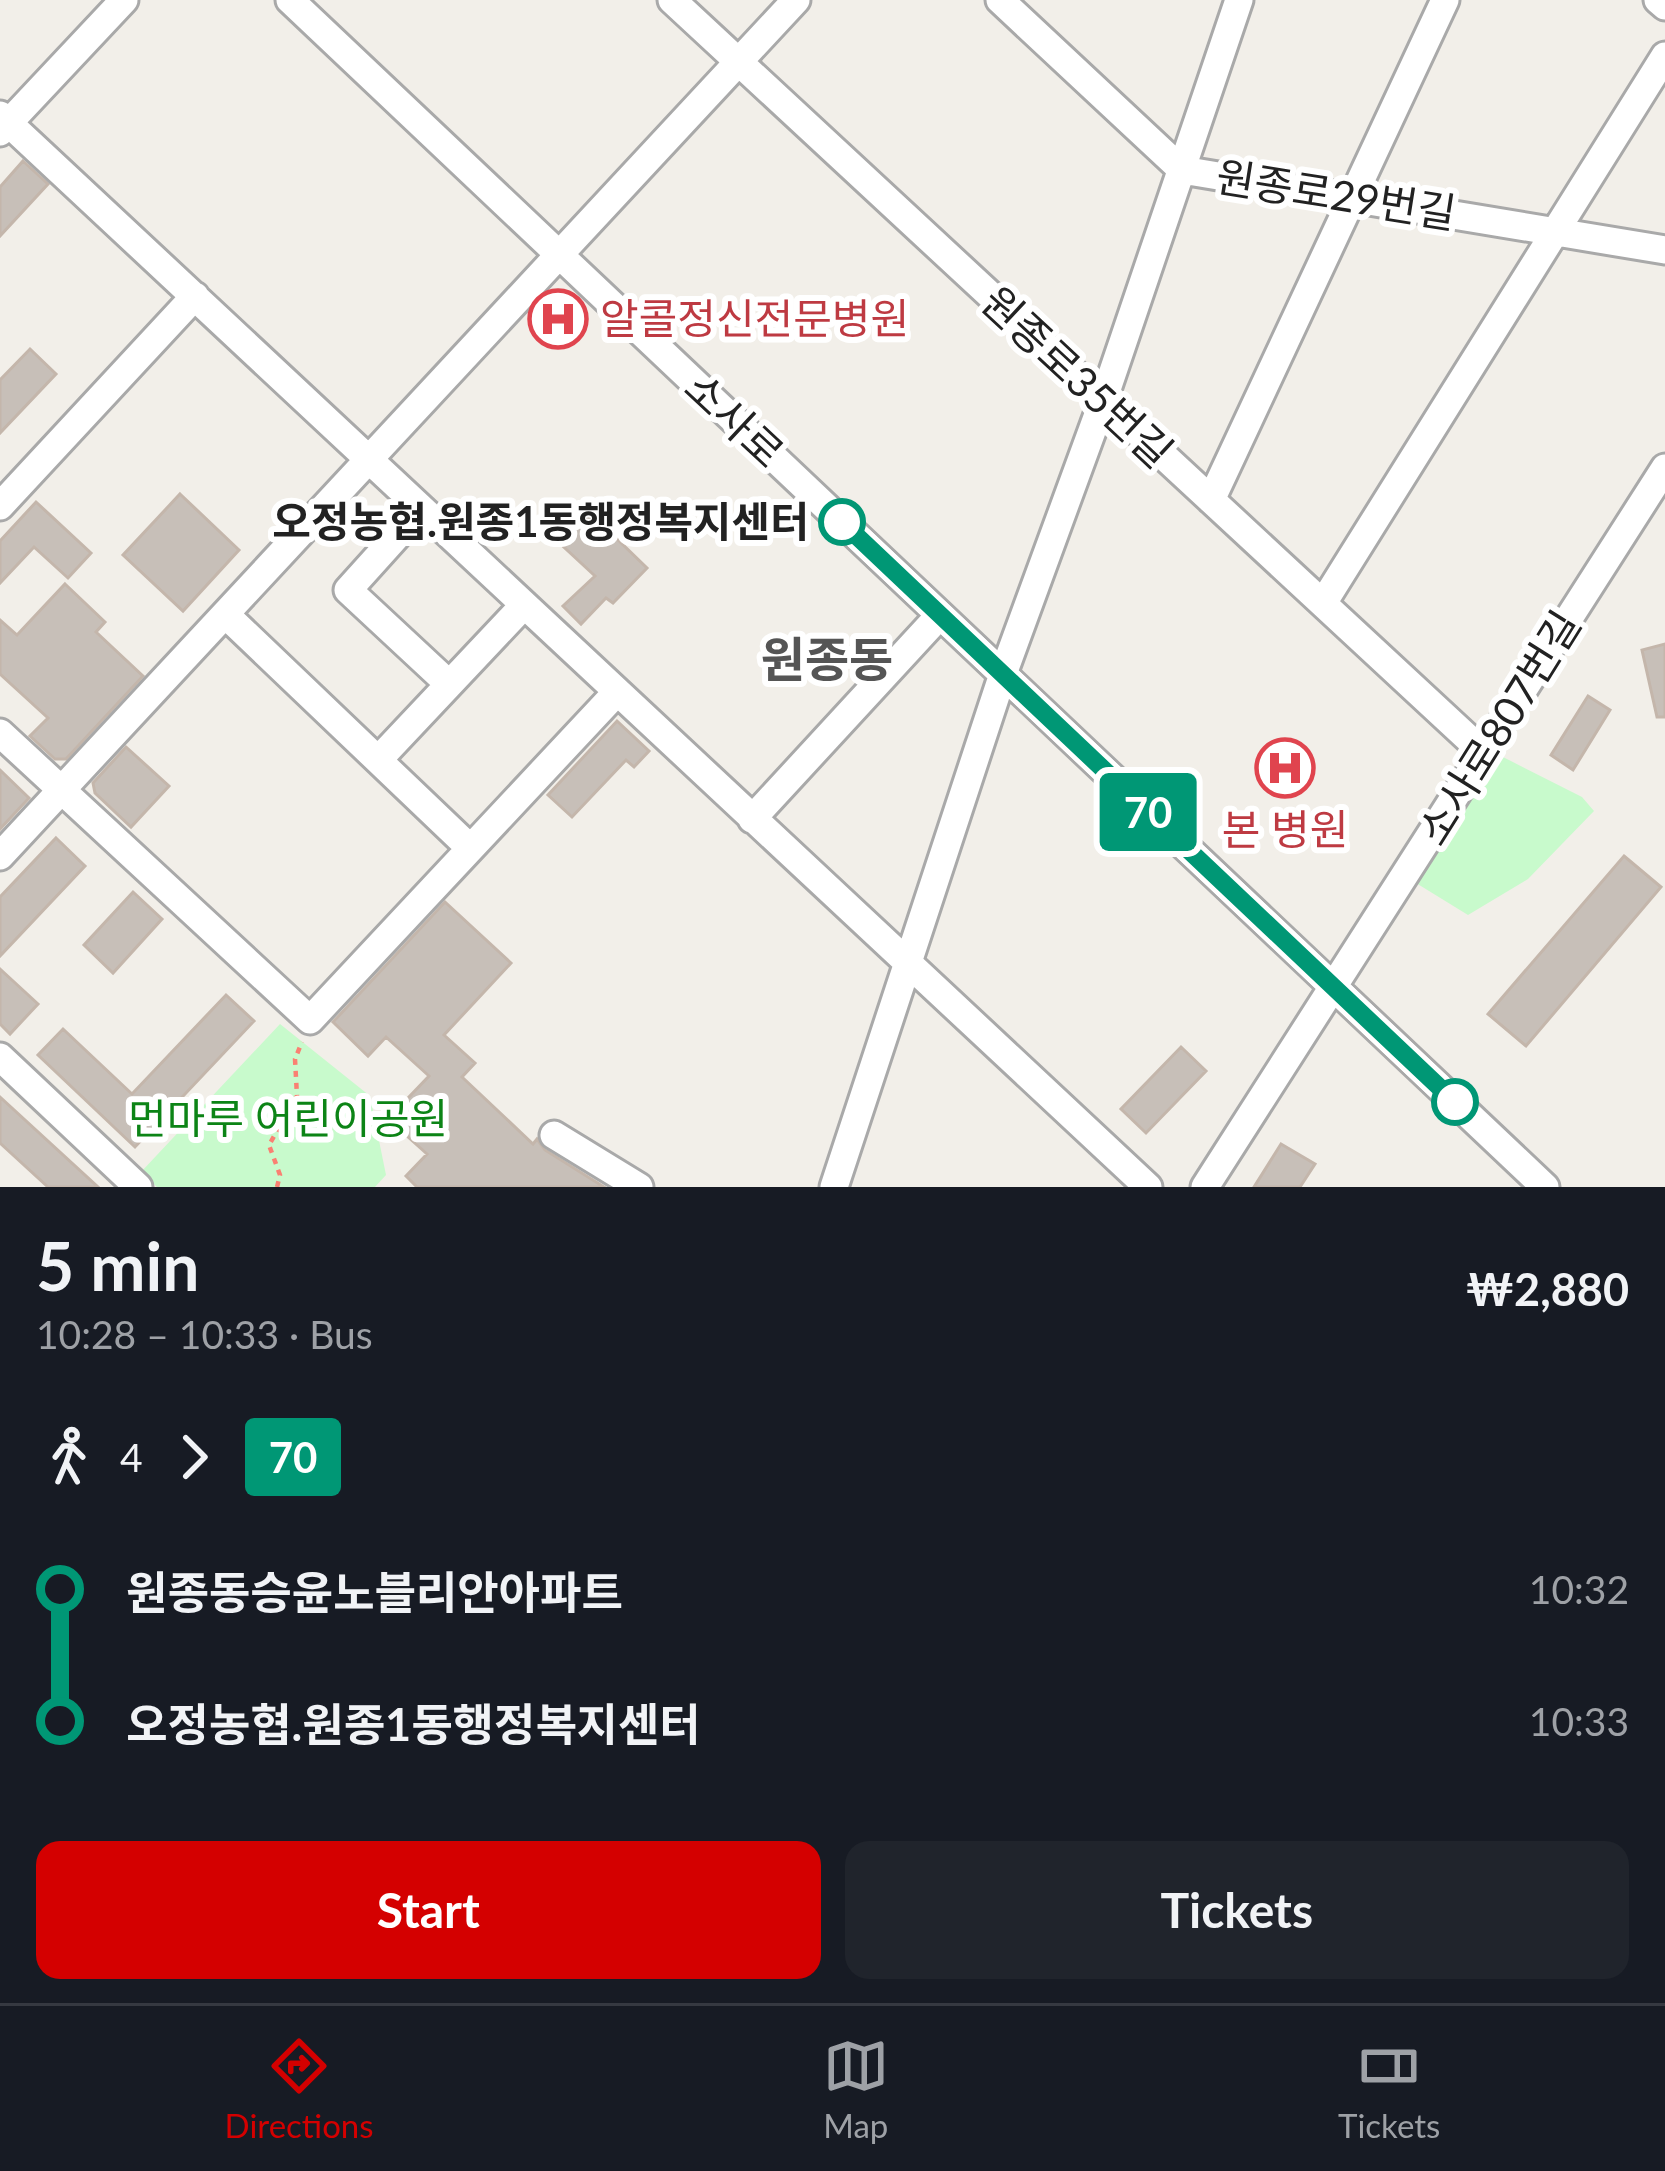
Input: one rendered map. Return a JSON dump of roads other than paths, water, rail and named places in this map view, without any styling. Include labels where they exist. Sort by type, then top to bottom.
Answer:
[{"type":"street","points":[[124,0],[3,124],[195,296],[1148,1187]]},
{"type":"street","name":"소사로","points":[[290,0],[1545,1187]]},
{"type":"street","name":"원종로35번길","points":[[672,0],[1484,753]]},
{"type":"street","points":[[0,856],[796,0]]},
{"type":"street","name":"원종로29번길","points":[[1000,0],[1182,170],[1665,250]]},
{"type":"street","points":[[834,1187],[1003,674],[1103,401],[1239,0]]},
{"type":"street","points":[[1211,500],[1445,0]]},
{"type":"street","points":[[1658,0],[1665,6]]},
{"type":"street","points":[[1323,603],[1665,56]]},
{"type":"street","points":[[0,506],[195,296]]},
{"type":"street","name":"소사로807번길","points":[[1204,1187],[1665,468]]},
{"type":"street","points":[[421,508],[348,590],[449,684]]},
{"type":"street","points":[[378,760],[524,605]]},
{"type":"street","points":[[226,615],[470,848]]},
{"type":"street","points":[[752,819],[940,615]]},
{"type":"street","points":[[0,733],[310,1020],[616,693]]},
{"type":"street","points":[[0,1057],[138,1187]]},
{"type":"street","points":[[554,1135],[639,1187]]},
{"type":"place","name":"알콜정신전문병원","points":[[558,319]]},
{"type":"place","name":"오정농협.원종1동행정복지센터","points":[[842,522]]},
{"type":"place","name":"본 병원","points":[[1285,768]]},
{"type":"district","name":"원종동","points":[[827,660]]},
{"type":"park label","name":"먼마루 어린이공원","points":[[288,1119]]}]
